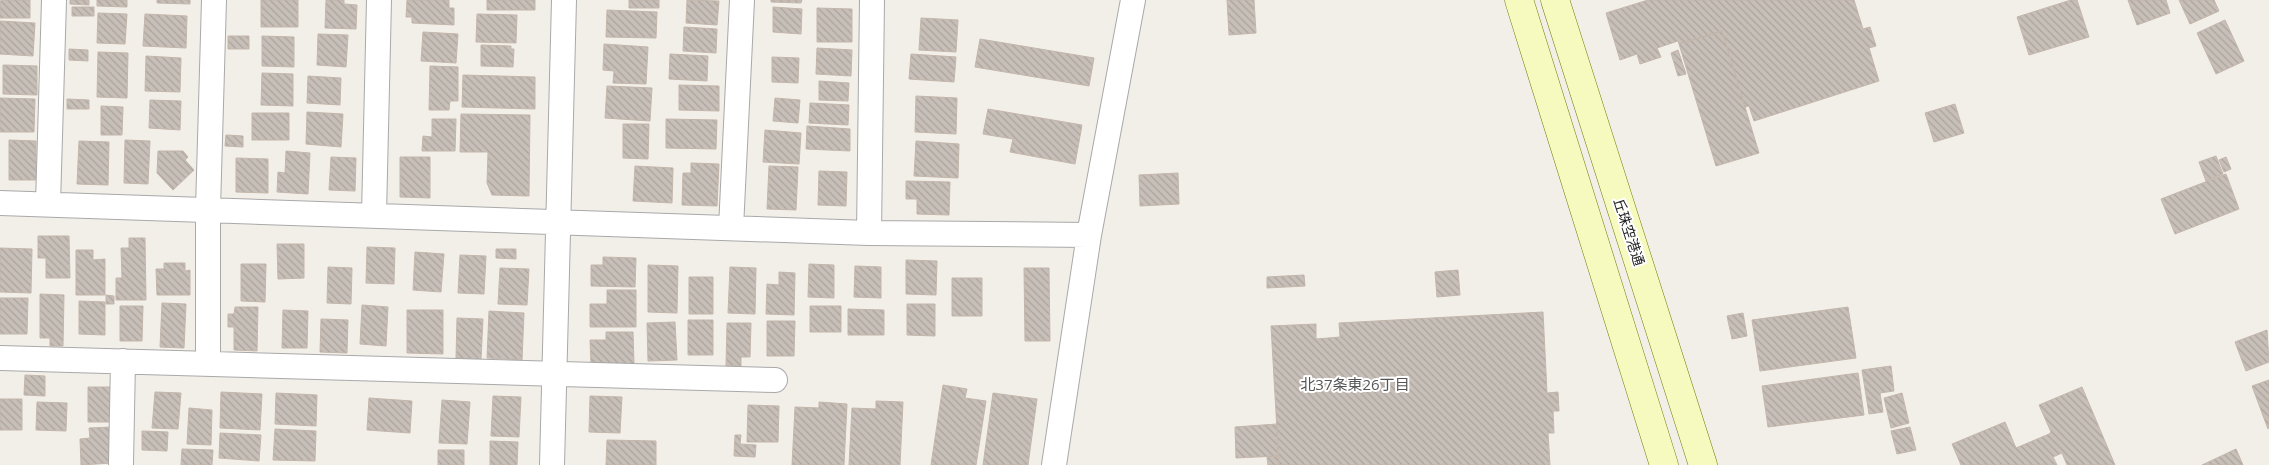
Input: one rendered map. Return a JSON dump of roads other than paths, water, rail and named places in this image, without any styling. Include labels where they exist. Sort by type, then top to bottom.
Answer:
[{"type":"main road","points":[[1519,0],[1664,465]]},
{"type":"main road","name":"丘珠空港通","points":[[1555,0],[1702,465]]},
{"type":"street","points":[[48,204],[54,0]]},
{"type":"street","points":[[208,364],[208,210],[214,0]]},
{"type":"street","points":[[374,215],[379,0]]},
{"type":"street","points":[[552,465],[564,0]]},
{"type":"street","points":[[731,228],[742,0]]},
{"type":"street","points":[[869,233],[872,0]]},
{"type":"street","points":[[1054,465],[1089,235],[1134,0]]},
{"type":"street","points":[[0,202],[869,233],[1089,235]]},
{"type":"street","points":[[0,358],[775,380]]},
{"type":"street","points":[[121,464],[123,361]]},
{"type":"district","name":"北37条東26丁目","points":[[1355,385]]}]
